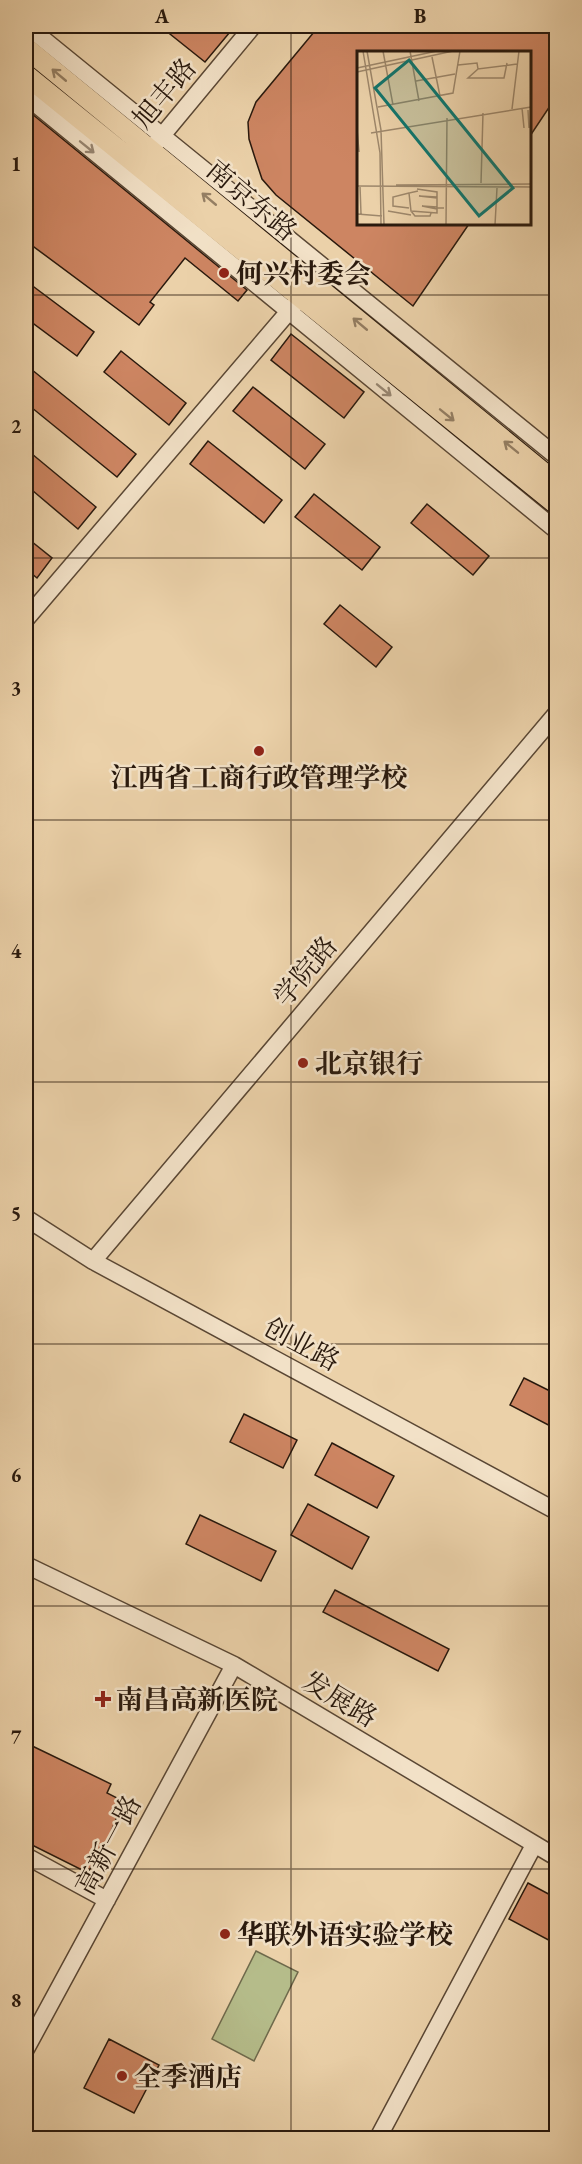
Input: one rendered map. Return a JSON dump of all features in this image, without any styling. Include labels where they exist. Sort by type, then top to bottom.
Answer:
[{"type":"main road","name":"南京东路","points":[[26,48],[556,483]]},
{"type":"main road","name":"南京东路","points":[[26,75],[136,166],[295,305],[556,504]]},
{"type":"street","points":[[27,26],[163,134],[556,456]]},
{"type":"street","name":"旭丰路","points":[[136,166],[253,26]]},
{"type":"street","points":[[26,96],[295,305],[556,530]]},
{"type":"street","points":[[26,619],[295,305]]},
{"type":"street","name":"学院路","points":[[93,1261],[556,714]]},
{"type":"street","name":"创业路","points":[[26,1218],[93,1261],[556,1511]]},
{"type":"street","name":"发展路","points":[[26,1565],[234,1665],[556,1857]]},
{"type":"street","name":"高新一路","points":[[26,2049],[234,1665]]},
{"type":"street","points":[[378,2139],[534,1845]]},
{"type":"street","points":[[26,1856],[107,1900]]},
{"type":"green space","points":[[256,1951],[298,1972],[254,2061],[212,2039]]},
{"type":"building","points":[[160,26],[235,26],[205,62]]},
{"type":"building","points":[[319,26],[556,26],[556,97],[531,134],[531,51],[357,51],[357,225],[468,225],[413,306],[276,195],[262,179],[249,139],[248,122],[256,102]]},
{"type":"building","points":[[26,109],[247,290],[238,301],[185,258],[150,302],[154,305],[139,325],[26,241]]},
{"type":"building","points":[[26,281],[94,332],[77,356],[26,318]]},
{"type":"building","points":[[291,334],[364,392],[344,418],[271,360]]},
{"type":"building","points":[[121,351],[186,403],[169,425],[104,372]]},
{"type":"building","points":[[26,365],[136,454],[117,477],[26,403]]},
{"type":"building","points":[[253,387],[325,444],[305,469],[233,411]]},
{"type":"building","points":[[208,441],[282,500],[264,523],[190,464]]},
{"type":"building","points":[[26,449],[96,507],[78,529],[26,485]]},
{"type":"building","points":[[314,494],[380,547],[362,570],[295,517]]},
{"type":"building","points":[[427,504],[489,556],[473,575],[411,523]]},
{"type":"building","points":[[26,537],[52,558],[37,578],[26,569]]},
{"type":"building","points":[[340,605],[392,647],[376,667],[324,624]]},
{"type":"building","points":[[524,1378],[556,1394],[556,1429],[510,1405]]},
{"type":"building","points":[[244,1414],[297,1440],[283,1468],[230,1442]]},
{"type":"building","points":[[332,1443],[394,1476],[377,1508],[315,1475]]},
{"type":"building","points":[[308,1504],[369,1537],[352,1569],[291,1535]]},
{"type":"building","points":[[200,1515],[276,1551],[261,1581],[186,1544]]},
{"type":"building","points":[[335,1590],[449,1649],[438,1671],[323,1612]]},
{"type":"building","points":[[26,1743],[111,1784],[107,1793],[123,1801],[106,1845],[101,1846],[88,1873],[26,1842]]},
{"type":"building","points":[[528,1883],[556,1898],[556,1944],[509,1919]]},
{"type":"building","name":"全季酒店","points":[[109,2039],[159,2065],[134,2113],[84,2088]]},
{"type":"place","name":"何兴村委会","points":[[224,273]]},
{"type":"place","name":"江西省工商行政管理学校","points":[[259,751]]},
{"type":"place","name":"北京银行","points":[[303,1063]]},
{"type":"place","name":"南昌高新医院","points":[[103,1699]]},
{"type":"place","name":"华联外语实验学校","points":[[225,1934]]},
{"type":"place","name":"全季酒店","points":[[122,2076]]}]
